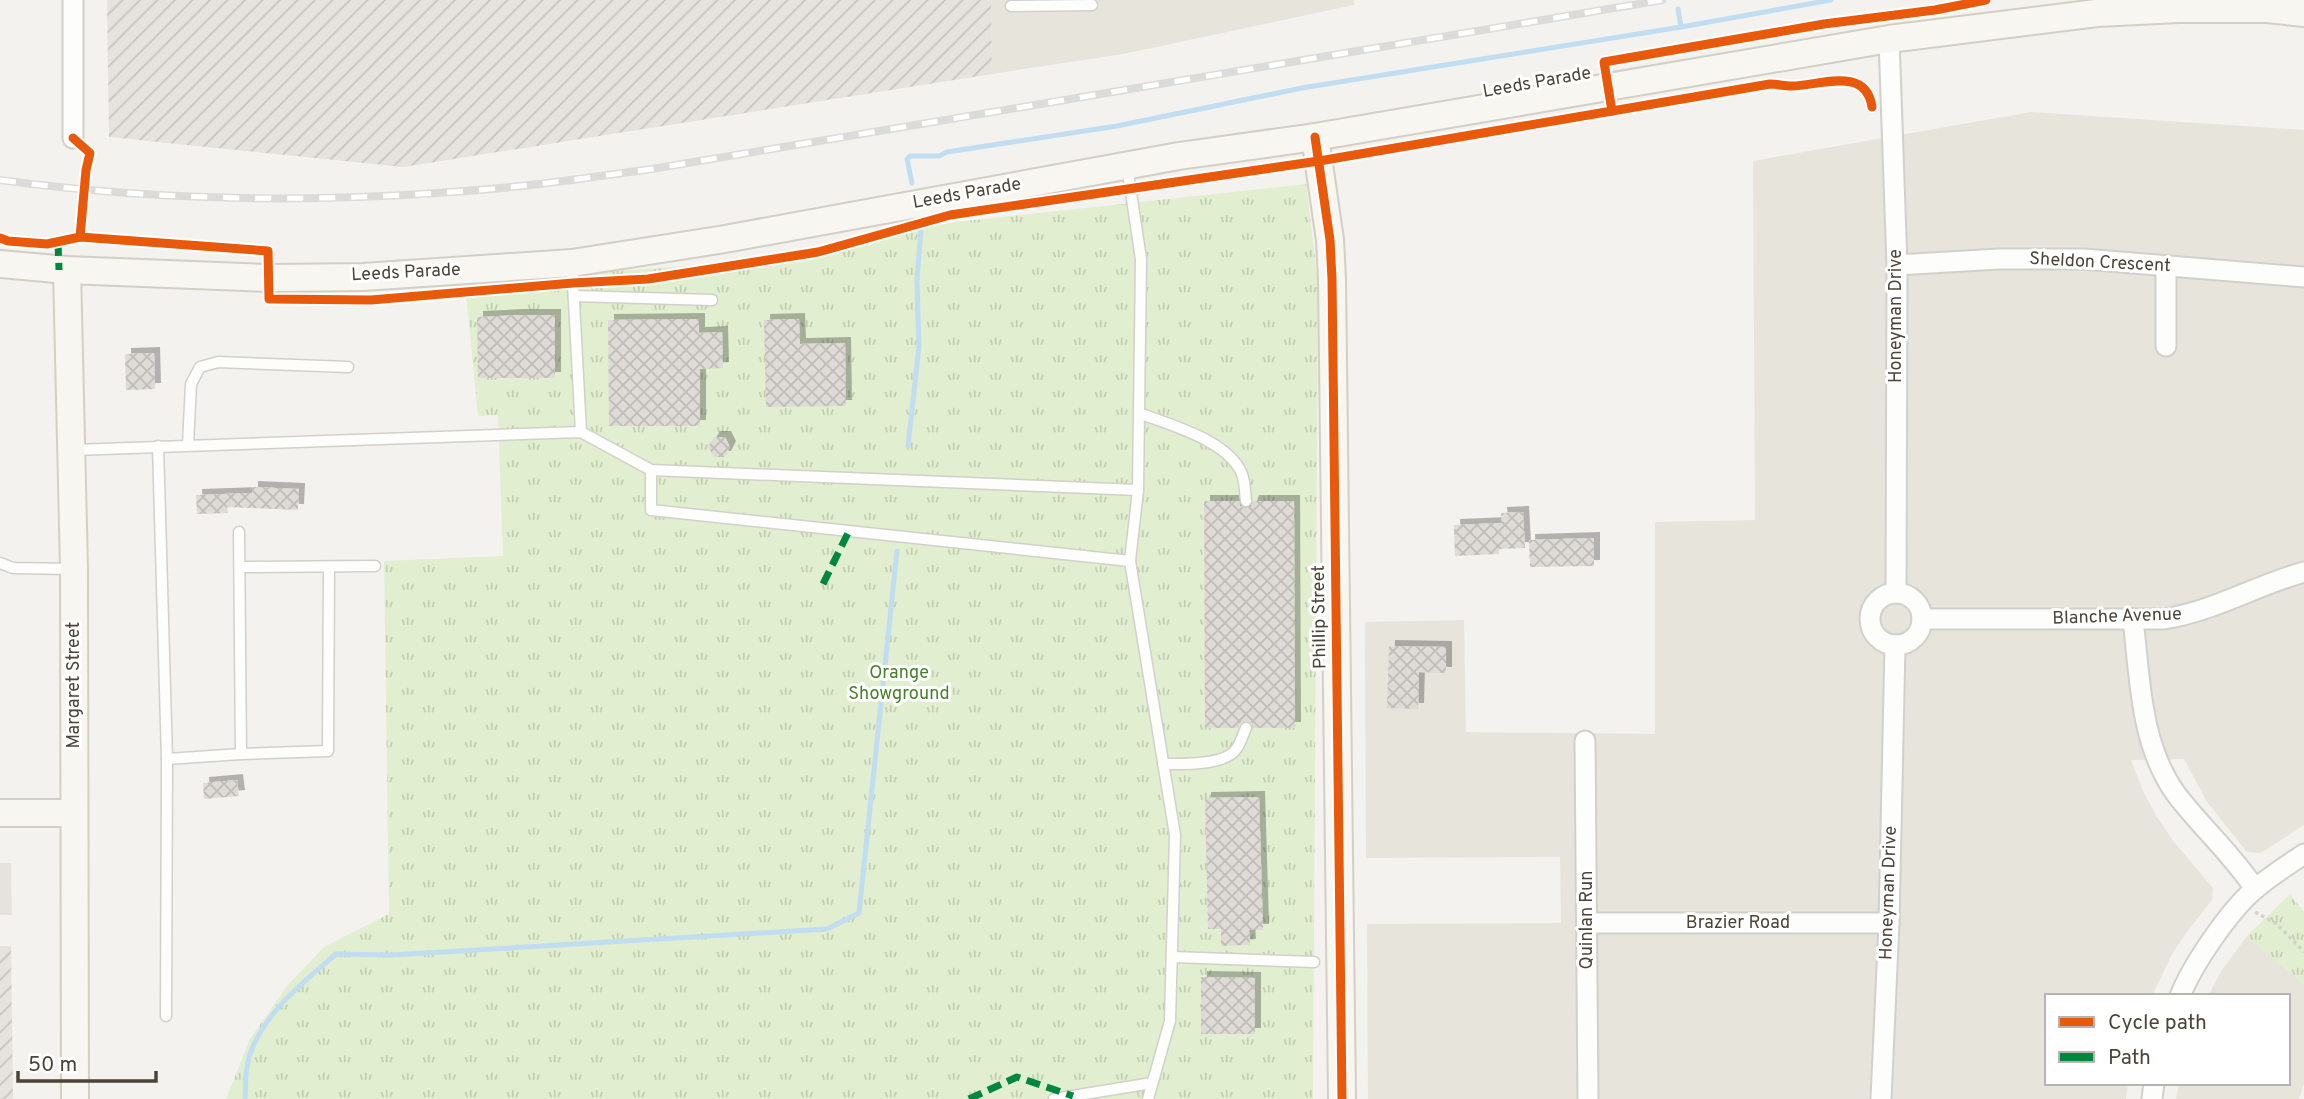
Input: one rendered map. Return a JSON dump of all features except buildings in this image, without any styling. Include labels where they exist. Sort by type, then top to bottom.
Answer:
[{"type":"main road","name":"Leeds Parade","points":[[0,264],[67,270],[268,278],[363,276],[572,263],[725,239],[1126,165],[1315,137],[1889,39],[2097,13],[2267,9],[2304,13]]},
{"type":"main road","name":"Phillip Street","points":[[1315,137],[1332,279],[1342,1099]]},
{"type":"main road","name":"Margaret Street","points":[[67,270],[74,569],[75,1099]]},
{"type":"main road","points":[[0,813],[74,813]]},
{"type":"street","points":[[73,0],[73,138]]},
{"type":"street","name":"Honeyman Drive","points":[[1889,39],[1897,265],[1896,593]]},
{"type":"street","name":"Sheldon Crescent","points":[[1897,265],[1999,259],[2072,259],[2304,277]]},
{"type":"street","points":[[2166,265],[2166,346]]},
{"type":"street","name":"Blanche Avenue","points":[[1922,619],[2164,619],[2194,614],[2277,579],[2304,572]]},
{"type":"street","points":[[1896,593],[1912,598],[1920,608],[1922,619],[1919,632],[1902,645],[1878,638],[1870,621],[1872,610],[1879,599],[1896,593]]},
{"type":"street","points":[[2133,619],[2145,719],[2156,759],[2176,794],[2238,864],[2249,895]]},
{"type":"street","name":"Honeyman Drive","points":[[1881,1099],[1889,923],[1895,645]]},
{"type":"street","name":"Quinlan Run","points":[[1585,741],[1588,1099]]},
{"type":"street","points":[[2181,994],[2202,956],[2249,895],[2304,854]]},
{"type":"street","name":"Brazier Road","points":[[1587,923],[1889,923]]},
{"type":"lane","points":[[1011,6],[1057,3],[1092,5]]},
{"type":"lane","points":[[1126,165],[1141,259],[1138,490],[1130,561],[1175,835],[1170,1021],[1148,1099]]},
{"type":"lane","points":[[572,263],[581,432]]},
{"type":"lane","points":[[574,296],[712,300]]},
{"type":"lane","points":[[188,445],[191,384],[200,367],[218,362],[348,367]]},
{"type":"lane","points":[[1139,414],[1197,436],[1224,451],[1241,473],[1247,501]]},
{"type":"lane","points":[[71,450],[581,432],[651,470],[1138,490]]},
{"type":"lane","points":[[159,446],[167,759],[166,1016]]},
{"type":"lane","points":[[651,470],[650,510],[1130,561]]},
{"type":"lane","points":[[239,532],[241,754]]},
{"type":"lane","points":[[0,563],[13,568],[74,569]]},
{"type":"lane","points":[[240,567],[375,566]]},
{"type":"lane","points":[[167,759],[328,751],[329,567]]},
{"type":"lane","points":[[1163,764],[1220,760],[1236,751],[1246,728]]},
{"type":"lane","points":[[1172,957],[1314,962]]},
{"type":"lane","points":[[1054,1099],[1152,1083]]},
{"type":"path","points":[[2249,895],[2252,910],[2277,924],[2304,952]]},
{"type":"shaded area","points":[[107,0],[991,0],[992,74],[403,167],[109,137]]},
{"type":"shaded area","points":[[991,0],[1354,0],[1354,5],[1123,54],[992,74]]},
{"type":"shaded area","points":[[2031,112],[2304,130],[2304,825],[2261,853],[2247,852],[2207,802],[2184,759],[2131,760],[2157,817],[2174,842],[2213,888],[2212,900],[2172,954],[2153,994],[2045,994],[2045,1085],[2128,1085],[2126,1099],[1368,1099],[1367,924],[1561,923],[1560,857],[1366,858],[1365,622],[1464,620],[1466,732],[1655,734],[1655,522],[1755,520],[1753,161]]},
{"type":"shaded area","points":[[0,863],[11,863],[12,915],[0,915]]},
{"type":"shaded area","points":[[2247,936],[2304,984],[2304,1084],[2299,1099],[2176,1099],[2179,1085],[2290,1085],[2290,994],[2209,994],[2222,970]]},
{"type":"shaded area","points":[[0,946],[11,946],[13,1099],[0,1099]]},
{"type":"green space","name":"Orange Showground","points":[[1306,184],[1318,283],[1313,1099],[226,1099],[250,1039],[287,986],[324,947],[389,914],[384,561],[503,556],[498,415],[478,416],[465,282],[741,262],[956,222]]},
{"type":"green space","points":[[2290,894],[2304,912],[2304,984],[2247,936]]},
{"type":"waterway","points":[[1681,27],[1831,0]]},
{"type":"waterway","points":[[912,183],[907,159],[910,156],[939,156],[947,152],[1117,126],[1302,88],[1681,27],[1678,9]]},
{"type":"waterway","points":[[908,446],[919,347],[917,281],[921,228]]},
{"type":"waterway","points":[[245,1099],[247,1067],[259,1034],[282,1004],[336,954],[392,955],[827,929],[859,913],[897,551]]},
{"type":"railway","points":[[0,180],[112,192],[226,198],[339,198],[527,185],[652,169],[1662,0]]},
{"type":"marked path","points":[[58,242],[59,270]]},
{"type":"marked path","points":[[823,584],[849,531]]},
{"type":"marked path","points":[[969,1099],[1017,1077],[1073,1096]]},
{"type":"cycle path","points":[[0,238],[47,244],[80,237],[268,251],[269,299],[371,300],[648,279],[818,252],[950,215],[1319,161],[1612,111],[1604,62],[1824,24],[1935,10],[1986,0]]},
{"type":"cycle path","points":[[1612,111],[1770,84],[1792,86],[1840,81],[1861,86],[1868,94],[1872,107]]},
{"type":"cycle path","points":[[1315,137],[1330,240],[1332,279],[1342,1099]]},
{"type":"cycle path","points":[[73,138],[90,153],[80,237]]}]
